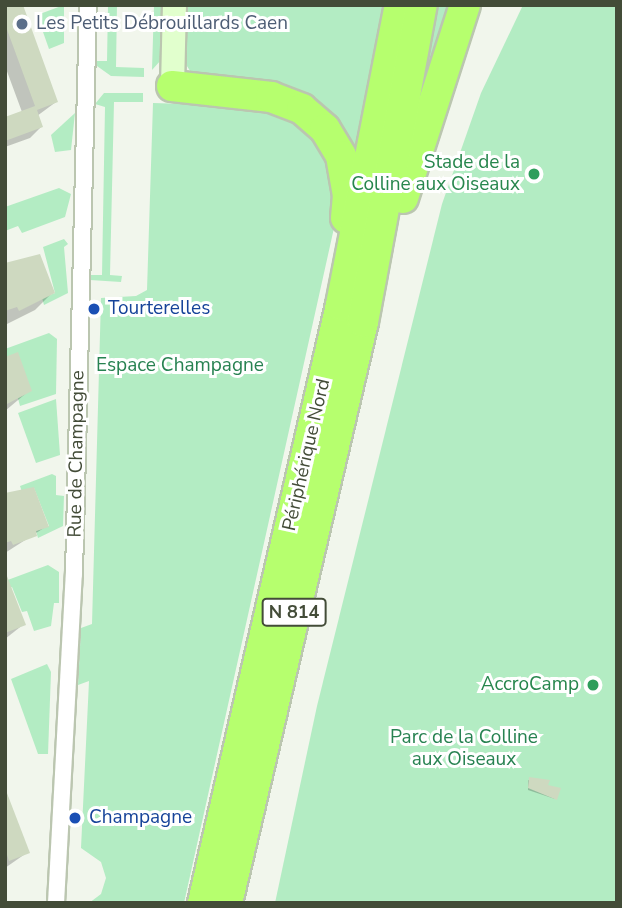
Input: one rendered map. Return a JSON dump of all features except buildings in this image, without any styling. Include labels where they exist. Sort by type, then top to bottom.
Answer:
[{"type":"highway","name":"Périphérique Nord","points":[[203,903],[352,313],[400,5]]},
{"type":"highway","name":"Périphérique Nord","points":[[227,903],[352,313],[422,5]]},
{"type":"highway","points":[[352,313],[465,5]]},
{"type":"highway","points":[[172,86],[271,97],[302,109],[325,129],[341,156],[348,195],[337,272],[352,313]]},
{"type":"main road","points":[[172,86],[174,5]]},
{"type":"street","name":"Rue de Champagne","points":[[56,903],[74,574],[88,5]]},
{"type":"green space","points":[[64,5],[64,43],[49,49],[37,15]]},
{"type":"green space","points":[[108,5],[117,5],[116,67],[144,68],[144,77],[111,76],[97,66],[97,61],[107,61]]},
{"type":"green space","points":[[154,5],[162,5],[161,60],[152,70]]},
{"type":"green space","points":[[186,5],[386,5],[359,167],[343,141],[194,77],[185,63]]},
{"type":"green space","points":[[435,5],[482,5],[411,151]]},
{"type":"green space","name":"Parc de la Colline aux Oiseaux","points":[[523,5],[617,5],[617,903],[275,903],[317,706],[442,204],[481,93]]},
{"type":"green space","points":[[104,93],[143,93],[143,102],[114,102],[110,275],[122,276],[121,282],[90,280],[90,275],[102,275],[105,107],[95,104]]},
{"type":"green space","name":"Espace Champagne","points":[[153,103],[253,106],[285,113],[318,141],[330,164],[336,219],[184,903],[89,903],[101,894],[106,878],[101,862],[81,848],[89,681],[78,685],[81,628],[92,624],[101,298],[136,296],[147,290]]},
{"type":"green space","points":[[75,113],[71,150],[55,152],[51,135]]},
{"type":"green space","points":[[59,188],[71,194],[65,217],[22,233],[18,226],[5,231],[5,207]]},
{"type":"green space","points":[[64,239],[68,244],[64,247],[68,293],[44,305],[42,298],[55,293],[43,247]]},
{"type":"green space","points":[[49,333],[57,339],[56,394],[20,406],[5,349]]},
{"type":"green space","points":[[56,399],[60,455],[36,463],[18,413]]},
{"type":"green space","points":[[52,474],[56,476],[56,495],[64,496],[63,526],[38,538],[36,531],[49,526],[34,488],[22,492],[20,486]]},
{"type":"green space","points":[[48,565],[59,572],[59,603],[54,603],[51,626],[34,631],[27,611],[22,612],[12,587],[5,589],[5,581]]},
{"type":"green space","points":[[47,664],[51,672],[48,754],[38,754],[11,679]]},
{"type":"place","name":"Les Petits Débrouillards Caen","points":[[22,24]]},
{"type":"place","name":"Stade de la Colline aux Oiseaux","points":[[534,174]]},
{"type":"place","name":"Tourterelles","points":[[94,309]]},
{"type":"place","name":"AccroCamp","points":[[593,685]]},
{"type":"place","name":"Champagne","points":[[75,818]]}]
